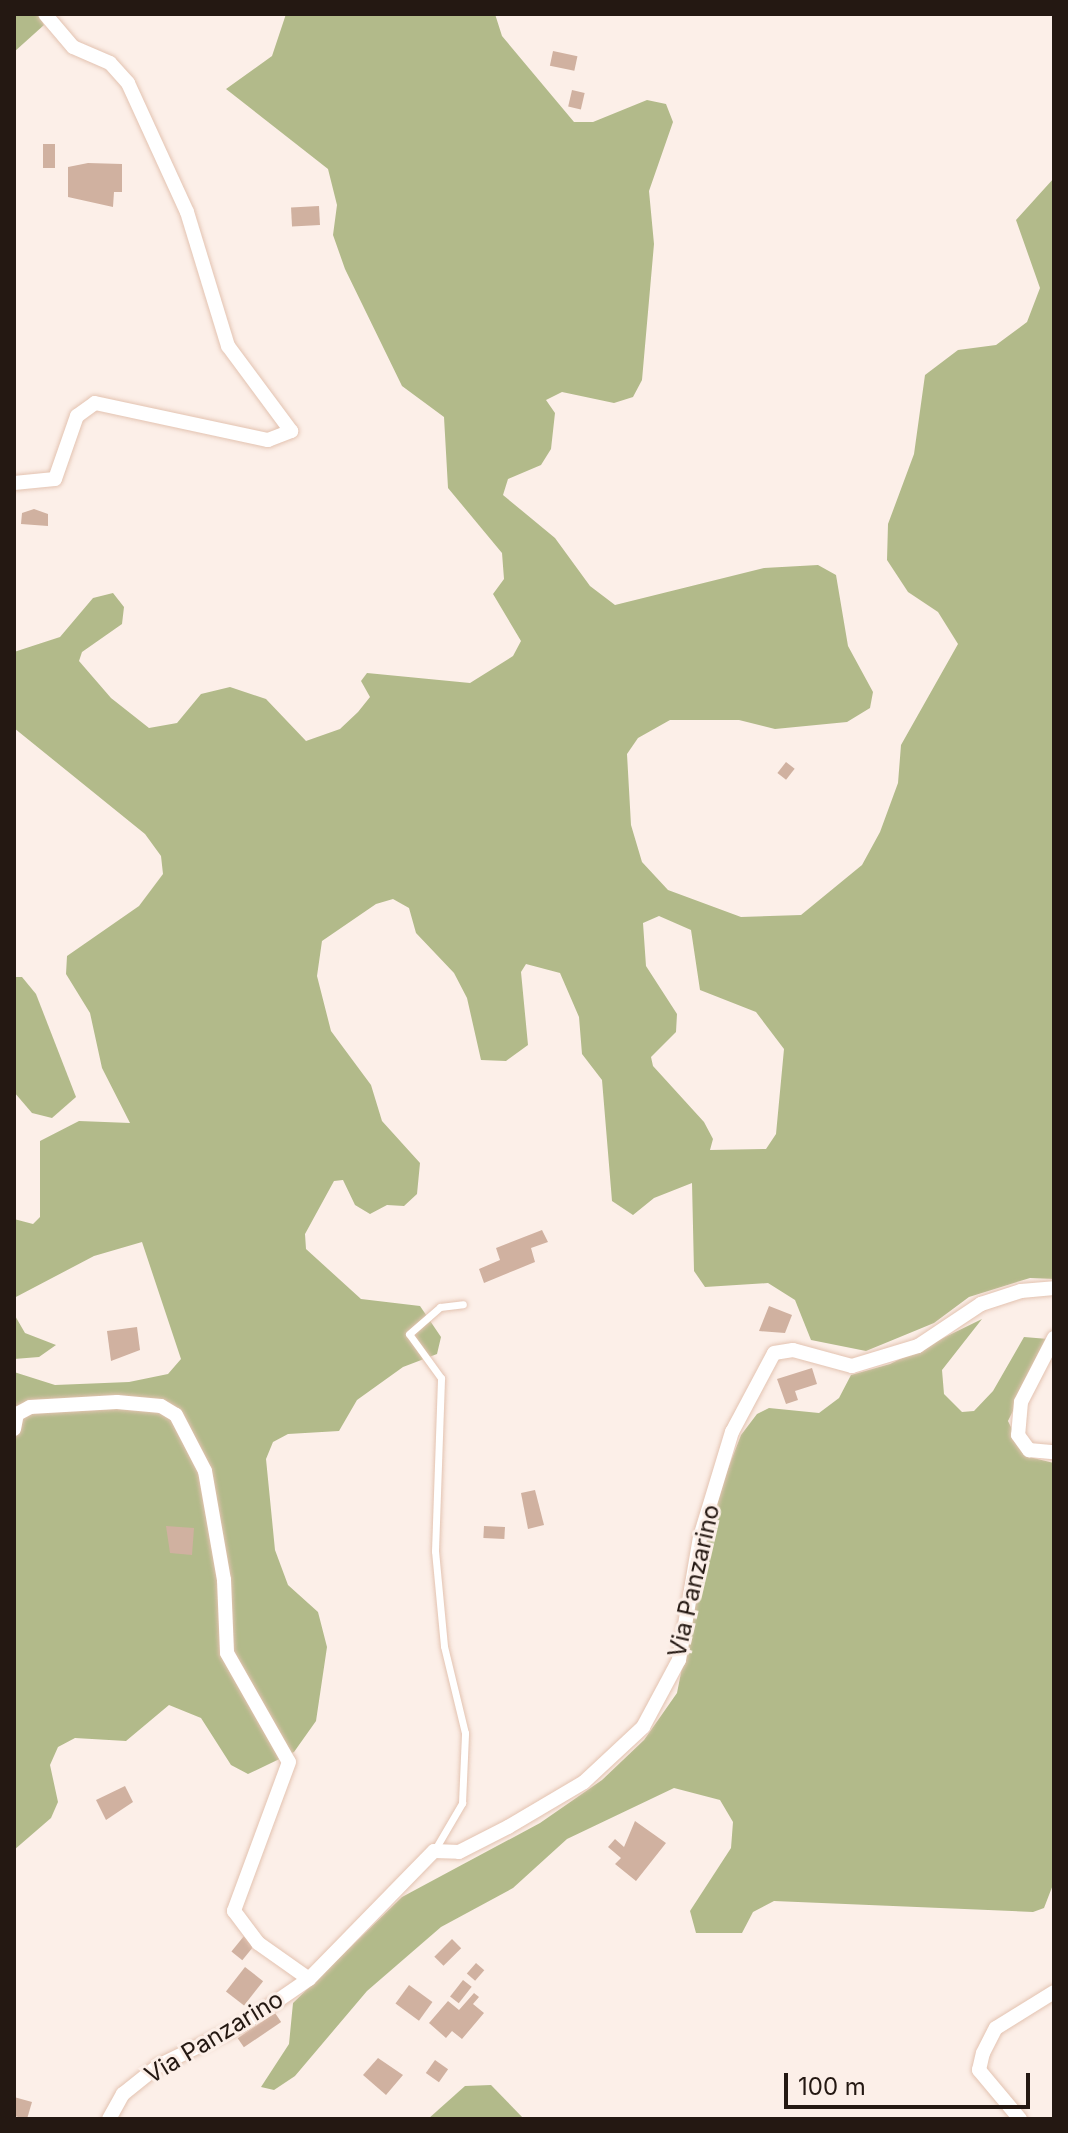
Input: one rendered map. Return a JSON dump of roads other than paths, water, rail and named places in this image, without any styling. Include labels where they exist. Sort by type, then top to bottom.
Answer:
[{"type":"street","points":[[14,483],[55,479],[77,416],[95,403],[268,440],[291,431],[228,346],[187,212],[128,83],[110,63],[73,47],[45,14]]},
{"type":"street","name":"Via Panzarino","points":[[109,2119],[123,2094],[158,2066],[242,2025],[309,1979],[434,1851],[459,1852],[584,1782],[643,1727],[679,1660],[700,1537],[732,1432],[774,1353],[793,1350],[852,1366],[918,1346],[981,1304],[1054,1288]]},
{"type":"street","points":[[1054,1338],[1021,1402],[1018,1435],[1029,1450],[1054,1452]]},
{"type":"street","points":[[14,1429],[17,1414],[30,1407],[117,1402],[161,1406],[176,1415],[205,1471],[224,1580],[227,1653],[289,1762],[234,1911],[258,1943],[309,1979]]},
{"type":"street","points":[[1020,2119],[979,2070],[983,2053],[996,2028],[1054,1992]]},
{"type":"lane","points":[[434,1851],[462,1803],[465,1733],[444,1646],[435,1551],[441,1378],[409,1334],[440,1307],[463,1304]]}]
